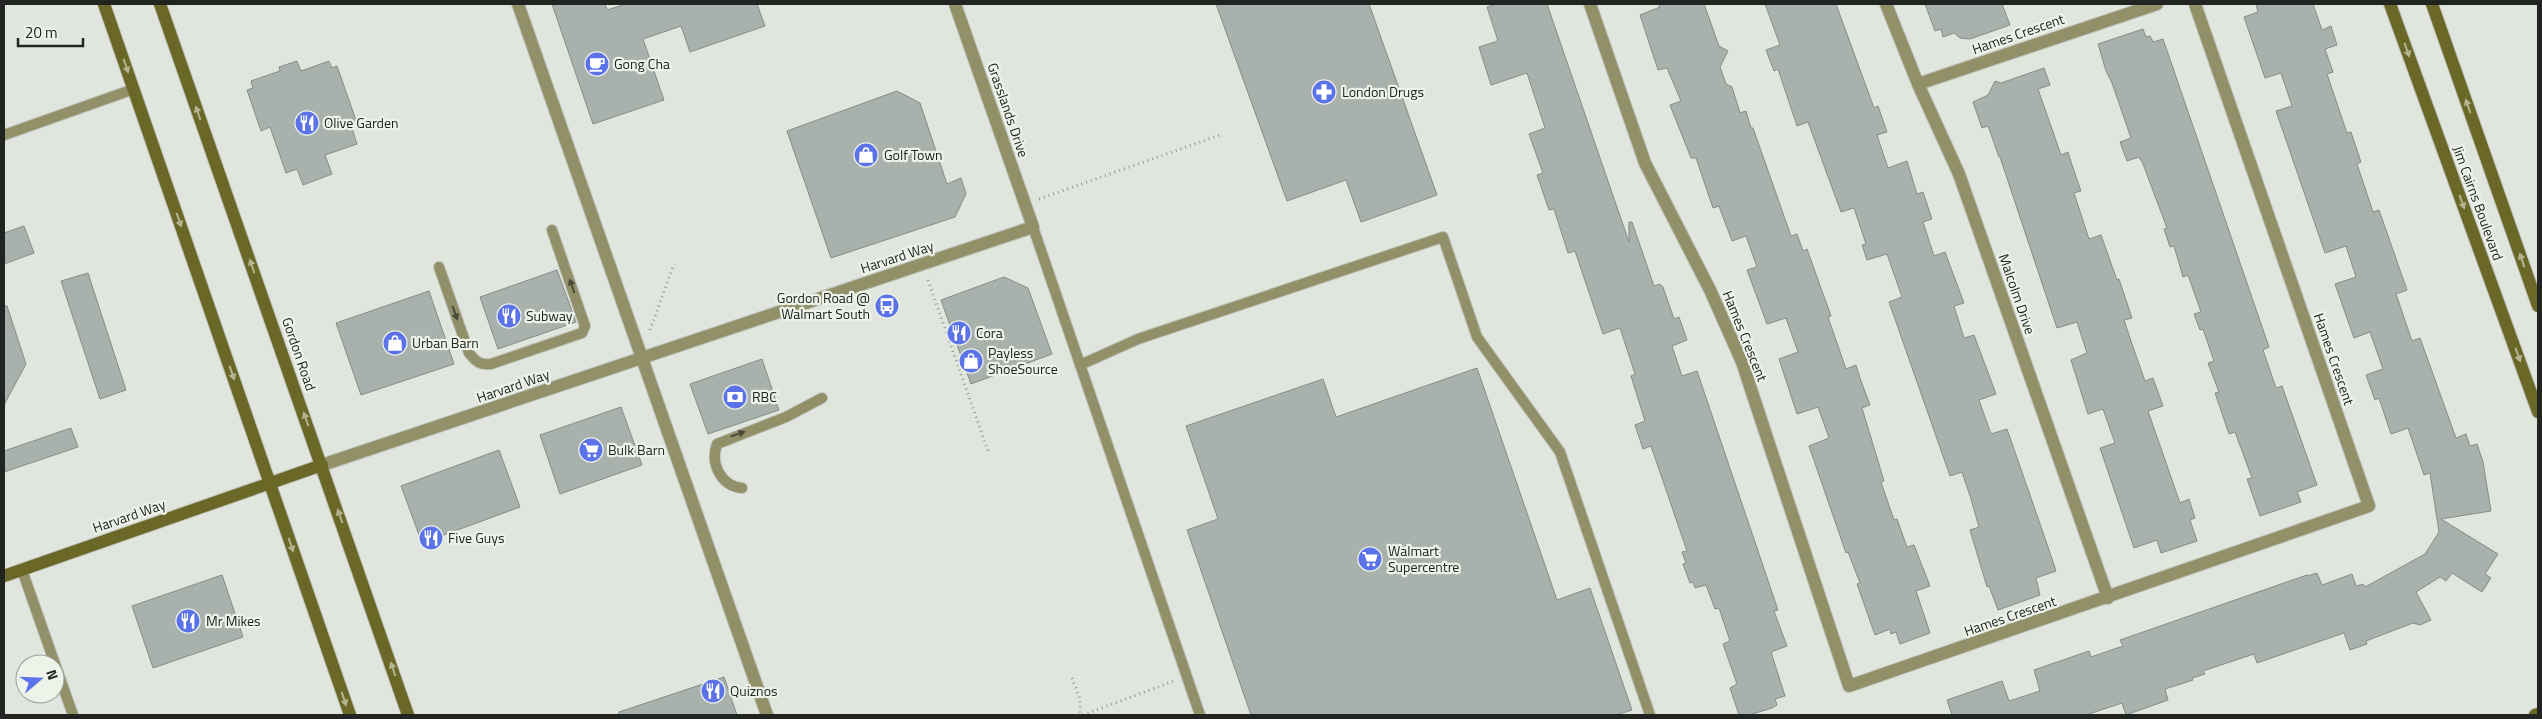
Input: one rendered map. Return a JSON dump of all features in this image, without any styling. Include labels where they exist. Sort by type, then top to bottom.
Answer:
[{"type":"main road","points":[[104,4],[350,715]]},
{"type":"main road","name":"Gordon Road","points":[[160,4],[408,715]]},
{"type":"main road","name":"Jim Cairns Boulevard","points":[[2390,4],[2538,412]]},
{"type":"main road","name":"Jim Cairns Boulevard","points":[[2432,4],[2538,306]]},
{"type":"main road","name":"Harvard Way","points":[[4,576],[322,465]]},
{"type":"main road","points":[[2534,715],[2538,714]]},
{"type":"street","points":[[518,4],[767,715]]},
{"type":"street","name":"Grasslands Drive","points":[[955,4],[1033,227]]},
{"type":"street","name":"Hames Crescent","points":[[1590,4],[1645,163],[1710,290],[1742,362],[1849,686],[2108,598],[2369,506],[2195,4]]},
{"type":"street","name":"Malcolm Drive","points":[[1886,4],[1918,84],[1959,174],[2108,598]]},
{"type":"street","name":"Hames Crescent","points":[[1918,84],[2157,4]]},
{"type":"street","name":"Harvard Way","points":[[322,465],[1033,227]]},
{"type":"lane","points":[[4,135],[134,89]]},
{"type":"lane","points":[[1033,227],[1200,715]]},
{"type":"lane","points":[[439,266],[469,353],[475,361],[491,364],[582,333],[585,326],[552,230]]},
{"type":"lane","points":[[1080,365],[1138,339],[1443,237],[1477,338],[1560,452],[1650,715]]},
{"type":"lane","points":[[742,488],[732,487],[722,480],[714,453],[716,444],[786,417],[822,398]]},
{"type":"lane","points":[[22,570],[51,654]]},
{"type":"lane","points":[[65,692],[73,715]]},
{"type":"path","points":[[1025,204],[1220,135]]},
{"type":"path","points":[[643,358],[657,308],[674,264]]},
{"type":"path","points":[[923,265],[989,454]]},
{"type":"path","points":[[1072,678],[1080,699],[1082,715],[1187,676]]},
{"type":"building","points":[[552,4],[605,4],[607,10],[626,4],[757,4],[765,26],[690,52],[681,26],[643,39],[664,100],[593,124]]},
{"type":"building","name":"London Drugs","points":[[1216,4],[1369,4],[1437,195],[1361,222],[1346,180],[1287,201]]},
{"type":"building","points":[[1497,4],[1547,4],[1629,242],[1629,222],[1632,222],[1654,286],[1660,284],[1663,287],[1674,319],[1679,317],[1687,340],[1672,346],[1682,376],[1697,371],[1778,610],[1774,611],[1787,646],[1771,652],[1785,696],[1775,699],[1777,705],[1772,708],[1749,715],[1739,715],[1730,688],[1737,684],[1723,644],[1730,641],[1719,608],[1715,609],[1706,585],[1695,588],[1693,582],[1690,583],[1683,564],[1686,563],[1682,552],[1687,551],[1651,446],[1643,449],[1635,425],[1645,421],[1631,376],[1635,374],[1620,328],[1603,334],[1575,251],[1568,253],[1554,209],[1549,210],[1537,175],[1543,173],[1529,134],[1545,128],[1527,73],[1491,85],[1479,47],[1498,41],[1487,7]]},
{"type":"building","points":[[1659,4],[1704,4],[1719,46],[1728,51],[1720,67],[1726,84],[1732,87],[1740,113],[1746,111],[1791,236],[1797,234],[1803,251],[1807,249],[1831,316],[1828,317],[1846,369],[1856,365],[1870,405],[1862,408],[1884,481],[1881,482],[1894,520],[1897,519],[1907,547],[1914,545],[1930,586],[1916,591],[1930,633],[1900,644],[1896,632],[1891,634],[1890,629],[1875,635],[1857,584],[1860,583],[1848,552],[1846,553],[1809,446],[1829,438],[1818,407],[1797,414],[1779,359],[1798,352],[1786,318],[1767,324],[1747,270],[1757,267],[1746,236],[1732,241],[1719,206],[1713,208],[1696,158],[1691,158],[1670,105],[1681,101],[1667,68],[1658,70],[1640,15],[1660,7]]},
{"type":"building","points":[[1765,4],[1836,4],[1874,108],[1878,106],[1887,132],[1877,135],[1888,168],[1907,161],[1917,194],[1923,192],[1932,219],[1923,222],[1934,256],[1945,252],[1964,303],[1954,306],[1964,338],[1974,335],[1996,394],[1979,400],[1991,434],[2007,429],[2056,571],[2036,578],[2040,595],[1998,610],[1989,586],[1987,587],[1970,530],[1979,527],[1962,472],[1950,476],[1889,302],[1902,297],[1887,254],[1867,260],[1862,245],[1866,244],[1854,208],[1841,212],[1808,122],[1797,126],[1778,69],[1774,71],[1766,50],[1780,45]]},
{"type":"building","points":[[1925,4],[2002,4],[2010,25],[1970,39],[1960,38],[1954,33],[1943,37],[1941,29],[1935,31]]},
{"type":"building","points":[[2256,4],[2313,4],[2322,30],[2331,26],[2337,45],[2325,49],[2333,72],[2327,74],[2347,133],[2351,132],[2361,162],[2357,164],[2373,212],[2379,210],[2407,290],[2396,294],[2412,341],[2420,338],[2456,438],[2466,434],[2470,446],[2477,444],[2483,462],[2491,511],[2441,519],[2498,554],[2485,574],[2491,578],[2482,592],[2452,573],[2446,581],[2440,577],[2416,592],[2431,620],[2420,625],[2413,623],[2366,641],[2367,644],[2350,650],[2344,633],[2257,663],[2254,654],[2203,671],[2205,674],[2192,678],[2193,680],[2165,689],[2168,700],[2126,715],[2122,703],[2086,715],[1952,715],[1947,700],[2002,681],[2009,701],[2040,691],[2034,670],[2089,651],[2091,657],[2123,646],[2120,640],[2307,575],[2317,573],[2322,585],[2352,574],[2356,586],[2363,584],[2365,587],[2425,554],[2439,532],[2430,473],[2424,475],[2408,428],[2391,434],[2379,398],[2375,400],[2366,375],[2383,369],[2370,332],[2354,338],[2335,284],[2356,277],[2346,246],[2325,253],[2276,111],[2292,106],[2281,73],[2265,78],[2244,17],[2258,12]]},
{"type":"building","points":[[2143,29],[2146,37],[2150,36],[2153,42],[2163,39],[2269,347],[2263,350],[2276,388],[2282,386],[2317,485],[2297,492],[2301,502],[2260,516],[2247,479],[2252,478],[2235,432],[2229,434],[2215,393],[2219,392],[2208,363],[2214,361],[2203,329],[2200,330],[2194,314],[2201,312],[2188,275],[2183,277],[2174,246],[2170,247],[2164,229],[2167,228],[2143,164],[2139,157],[2127,161],[2120,142],[2131,138],[2098,44]]},
{"type":"building","name":"Olive Garden","points":[[297,61],[301,71],[329,61],[332,68],[337,66],[357,123],[351,125],[357,144],[325,155],[332,174],[303,185],[297,169],[286,173],[270,127],[261,131],[247,90],[253,88],[251,81],[280,71],[279,67]]},
{"type":"building","points":[[2044,68],[2050,85],[2038,89],[2061,155],[2068,152],[2081,191],[2074,193],[2089,239],[2101,235],[2117,280],[2119,279],[2132,318],[2124,320],[2133,347],[2145,381],[2153,378],[2163,406],[2148,411],[2180,503],[2189,499],[2195,518],[2190,520],[2197,541],[2161,553],[2157,540],[2134,548],[2100,448],[2115,443],[2103,409],[2088,414],[2071,360],[2087,353],[2077,322],[2057,328],[2000,157],[1988,126],[1982,128],[1973,102],[1988,95],[1995,81],[2001,83]]},
{"type":"building","name":"Golf Town","points":[[897,91],[920,103],[947,184],[961,178],[966,194],[955,217],[831,258],[787,131]]},
{"type":"building","points":[[24,226],[34,253],[4,264],[4,233]]},
{"type":"building","points":[[557,270],[576,322],[498,349],[480,297]]},
{"type":"building","points":[[88,273],[126,390],[100,399],[61,281]]},
{"type":"building","points":[[1004,277],[1028,288],[1052,354],[971,384],[941,300]]},
{"type":"building","name":"Urban Barn","points":[[429,291],[454,364],[361,395],[336,323]]},
{"type":"building","points":[[4,306],[7,306],[26,364],[4,405]]},
{"type":"building","name":"RBC","points":[[762,359],[779,410],[708,434],[690,384]]},
{"type":"building","name":"Walmart Supercentre","points":[[1477,368],[1557,600],[1590,588],[1632,710],[1616,715],[1251,715],[1187,530],[1218,519],[1186,426],[1323,379],[1336,417]]},
{"type":"building","name":"Bulk Barn","points":[[621,407],[642,465],[560,494],[540,435]]},
{"type":"building","points":[[71,428],[78,447],[4,472],[4,451]]},
{"type":"building","points":[[499,450],[520,507],[422,543],[401,486]]},
{"type":"building","name":"Mr Mikes","points":[[222,575],[243,637],[153,668],[132,606]]},
{"type":"building","points":[[724,677],[737,715],[619,715],[619,712]]},
{"type":"place","name":"Gong Cha","points":[[597,64]]},
{"type":"place","name":"London Drugs","points":[[1324,92]]},
{"type":"place","name":"Olive Garden","points":[[307,123]]},
{"type":"place","name":"Golf Town","points":[[866,155]]},
{"type":"place","name":"Gordon Road @ Walmart South","points":[[887,306]]},
{"type":"place","name":"Subway","points":[[509,316]]},
{"type":"place","name":"Cora","points":[[959,333]]},
{"type":"place","name":"Urban Barn","points":[[395,343]]},
{"type":"place","name":"Payless ShoeSource","points":[[971,361]]},
{"type":"place","name":"RBC","points":[[735,397]]},
{"type":"place","name":"Bulk Barn","points":[[591,450]]},
{"type":"place","name":"Five Guys","points":[[431,538]]},
{"type":"place","name":"Walmart Supercentre","points":[[1370,559]]},
{"type":"place","name":"Mr Mikes","points":[[188,621]]},
{"type":"place","name":"Quiznos","points":[[713,691]]}]
